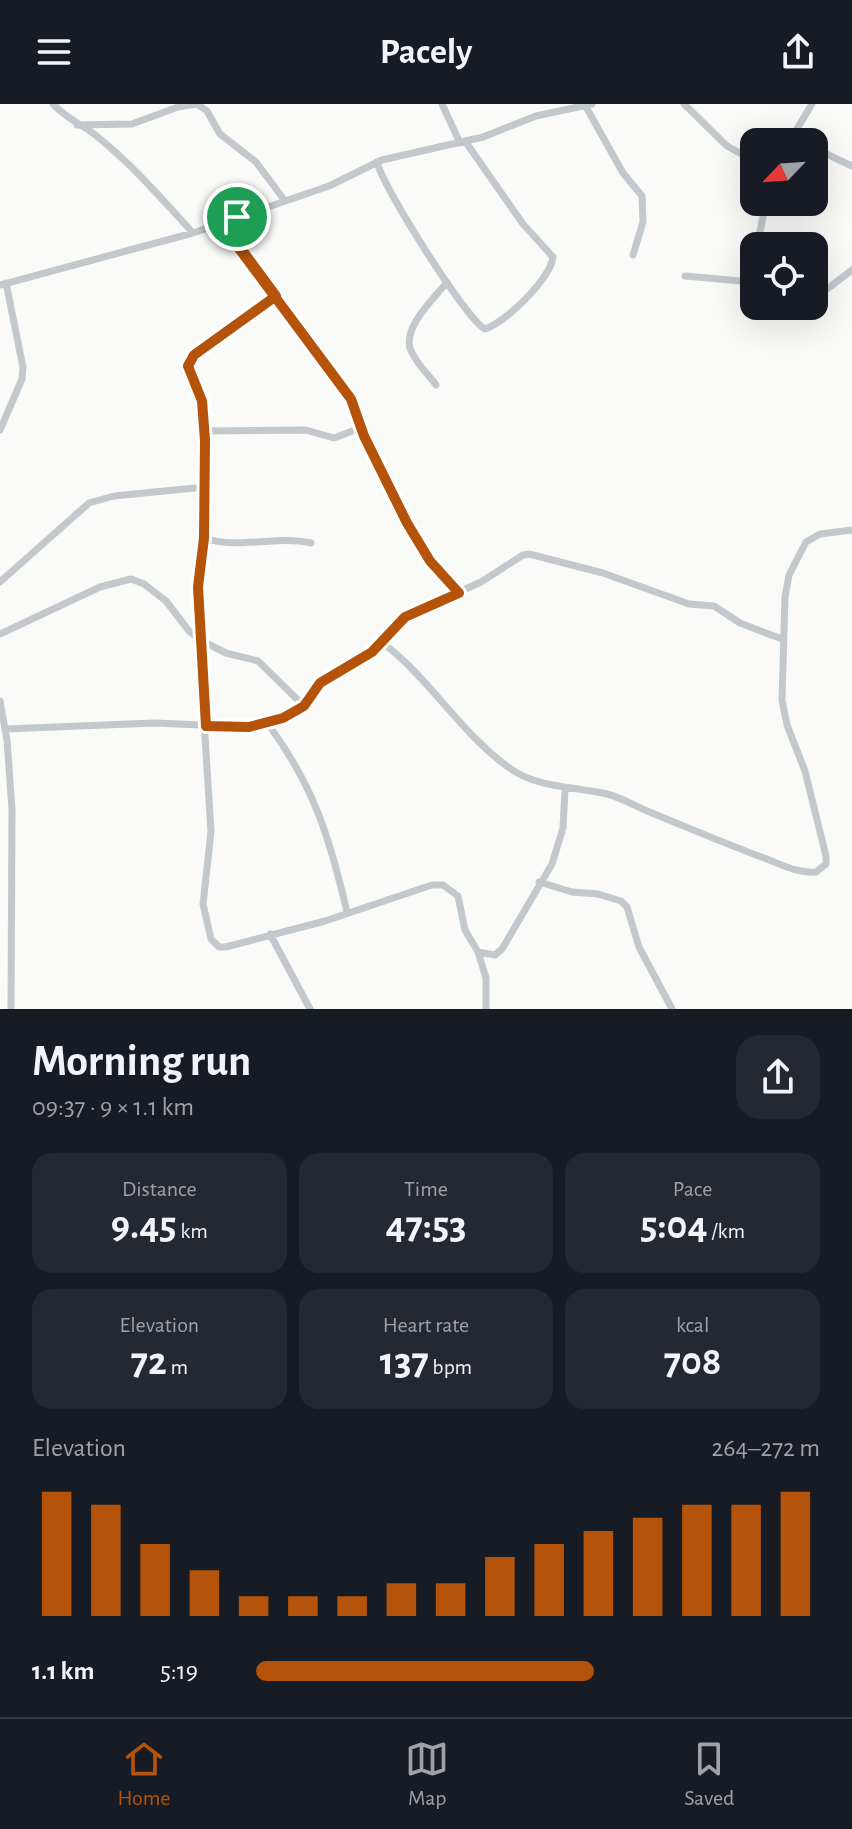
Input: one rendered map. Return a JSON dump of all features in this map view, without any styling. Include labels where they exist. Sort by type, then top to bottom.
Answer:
[{"type":"street","points":[[53,104],[77,125],[94,134],[154,189],[193,233]]},
{"type":"street","points":[[77,125],[132,124],[178,107],[197,104],[207,111],[220,134],[256,162],[285,201]]},
{"type":"street","points":[[377,162],[387,187],[472,318],[485,329],[494,326],[532,292],[553,257],[523,224],[463,142],[442,104]]},
{"type":"street","points":[[0,430],[22,379],[23,367],[3,284],[193,233],[329,186],[377,162],[463,142],[511,128],[536,116],[592,104]]},
{"type":"street","points":[[684,104],[727,146],[740,153]]},
{"type":"street","points":[[797,128],[812,104]]},
{"type":"street","points":[[585,105],[623,173],[642,196],[643,222],[633,255]]},
{"type":"street","points":[[828,155],[852,166]]},
{"type":"street","points":[[237,217],[237,243]]},
{"type":"street","points":[[220,223],[351,399],[360,428],[407,523],[430,561],[459,593]]},
{"type":"street","points":[[828,288],[852,270]]},
{"type":"street","points":[[685,276],[740,281]]},
{"type":"street","points":[[436,385],[412,353],[409,340],[420,316],[447,282]]},
{"type":"street","points":[[276,296],[194,355],[188,366],[202,401],[204,431],[204,538],[199,567],[211,832],[203,904],[208,932],[214,943],[226,947],[432,885],[443,885],[458,896],[465,930],[478,952],[486,978],[486,1009]]},
{"type":"street","points":[[204,431],[306,430],[334,438],[360,428]]},
{"type":"street","points":[[0,582],[89,503],[114,496],[205,487]]},
{"type":"street","points":[[383,643],[408,665],[469,732],[509,768],[531,779],[565,789],[605,793],[628,801],[690,826],[719,843],[795,870],[806,873],[823,869],[826,856],[817,817],[782,700],[782,639],[789,575],[799,560],[802,546],[820,534],[852,530]]},
{"type":"street","points":[[204,538],[222,544],[256,544],[289,538],[311,543]]},
{"type":"street","points":[[5,729],[155,723],[206,726],[268,724],[304,706],[320,683],[383,643],[412,613],[481,582],[523,555],[539,555],[603,573],[689,604],[714,606],[740,623],[782,639]]},
{"type":"street","points":[[0,634],[100,587],[131,579],[144,584],[166,601],[200,640],[226,653],[258,661],[304,706]]},
{"type":"street","points":[[0,701],[12,810],[11,1009]]},
{"type":"street","points":[[268,724],[291,754],[321,815],[347,912]]},
{"type":"street","points":[[478,952],[491,956],[502,949],[552,864],[559,846],[565,789]]},
{"type":"street","points":[[539,882],[621,901],[627,907],[643,957],[672,1009]]},
{"type":"street","points":[[270,934],[310,1009]]},
{"type":"route","points":[[237,217],[220,223],[237,243],[290,315],[306,340],[351,399],[364,436],[407,523],[430,561],[459,593],[405,617],[372,652],[334,673],[314,689],[300,709],[268,724],[249,727],[206,726],[198,624],[199,567],[204,538],[205,440],[202,401],[188,366],[194,355],[276,296],[237,243],[237,217]]}]
